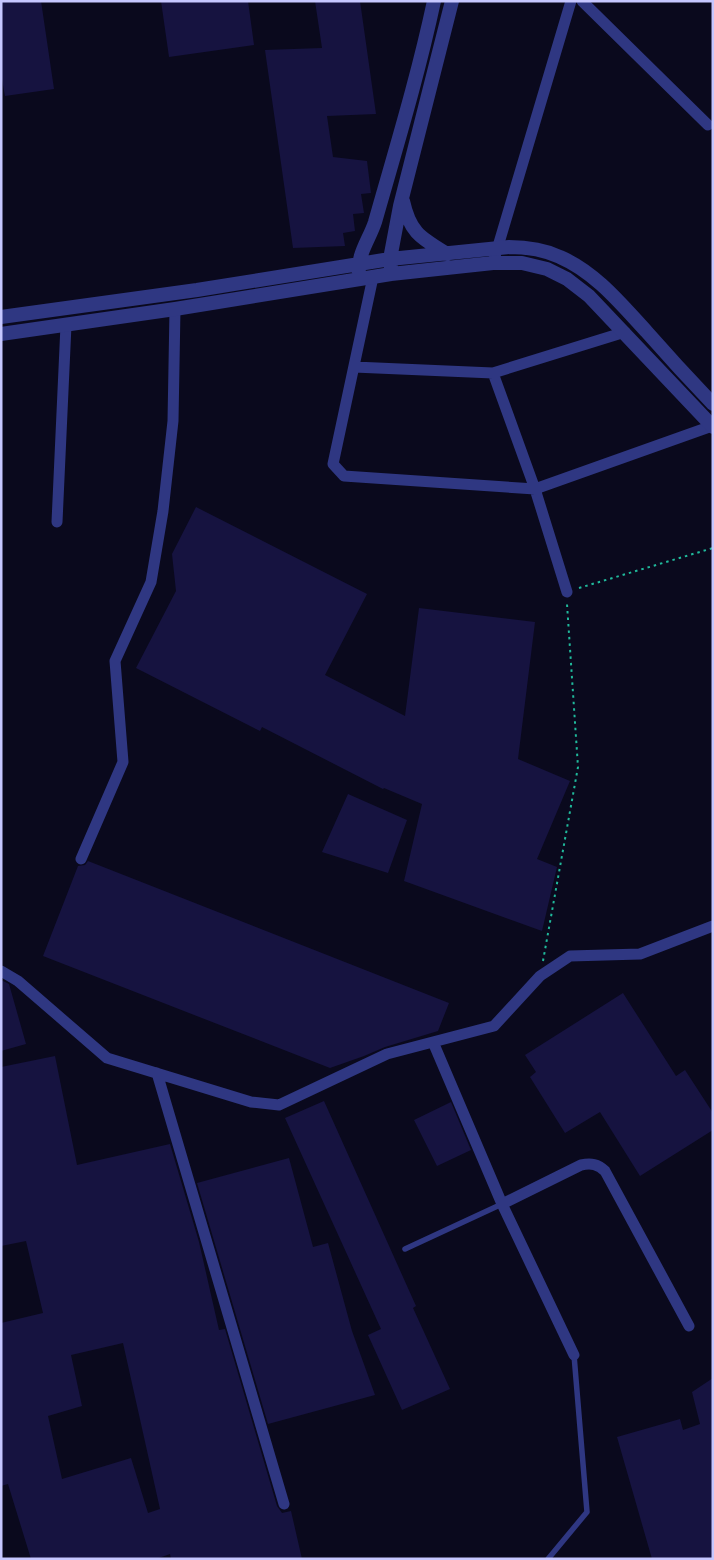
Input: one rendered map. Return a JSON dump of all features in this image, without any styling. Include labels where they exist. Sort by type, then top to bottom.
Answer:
[{"type":"street","points":[[358,265],[374,226],[423,51],[434,1]]},
{"type":"street","points":[[391,274],[390,259],[402,198],[452,1]]},
{"type":"street","points":[[493,263],[571,1]]},
{"type":"street","points":[[582,1],[708,125]]},
{"type":"street","points":[[402,198],[407,218],[414,230],[423,239],[447,254]]},
{"type":"street","points":[[1,317],[197,290],[390,259],[525,247],[544,250],[575,265],[598,282],[624,307],[713,404]]},
{"type":"street","points":[[1,334],[175,309],[366,278],[391,274],[493,263],[522,264],[547,269],[567,279],[589,296],[625,332],[712,427],[535,489],[344,476],[333,464],[354,367],[366,278],[358,265]]},
{"type":"street","points":[[81,859],[122,762],[115,661],[151,582],[163,511],[173,421],[175,309]]},
{"type":"street","points":[[57,522],[66,325]]},
{"type":"street","points":[[354,367],[493,373],[625,332]]},
{"type":"street","points":[[493,373],[535,489],[567,592]]},
{"type":"street","points":[[1,971],[18,981],[107,1058],[251,1102],[279,1105],[387,1054],[494,1026],[540,976],[570,956],[640,954],[713,926]]},
{"type":"street","points":[[433,1042],[502,1204],[574,1355]]},
{"type":"street","points":[[156,1073],[284,1504]]},
{"type":"street","points":[[502,1204],[581,1165],[594,1164],[602,1168],[689,1326]]},
{"type":"lane","points":[[405,1249],[502,1204]]},
{"type":"lane","points":[[548,1559],[587,1512],[574,1355]]},
{"type":"path","points":[[540,976],[578,767],[567,592],[713,548]]},
{"type":"building","points":[[1,1],[41,1],[54,89],[5,96],[1,74]]},
{"type":"building","points":[[161,1],[248,1],[254,45],[169,57]]},
{"type":"building","points":[[315,1],[360,1],[376,114],[327,116],[333,157],[367,161],[371,193],[361,194],[364,213],[353,214],[355,231],[343,233],[345,246],[293,248],[265,50],[322,48]]},
{"type":"building","points":[[196,507],[367,594],[325,675],[405,716],[419,608],[535,622],[518,759],[570,781],[537,859],[557,867],[542,931],[404,881],[422,804],[383,789],[262,727],[260,731],[136,668],[176,591],[172,554]]},
{"type":"building","points":[[348,794],[407,820],[388,873],[322,852]]},
{"type":"building","points":[[88,861],[449,1003],[438,1031],[385,1047],[330,1068],[43,956],[78,866],[85,865]]},
{"type":"building","points":[[1,980],[9,984],[26,1044],[1,1051]]},
{"type":"building","points":[[623,993],[676,1076],[685,1070],[713,1113],[713,1130],[640,1176],[600,1112],[565,1133],[530,1077],[536,1072],[525,1055]]},
{"type":"building","points":[[55,1056],[77,1165],[170,1144],[199,1242],[219,1330],[225,1329],[277,1506],[282,1513],[291,1511],[302,1559],[171,1559],[170,1554],[156,1559],[31,1559],[8,1484],[1,1486],[1,1323],[43,1313],[26,1241],[1,1246],[1,1067]],"holes":[[[123,1343],[160,1509],[148,1513],[131,1458],[62,1479],[48,1416],[82,1406],[71,1355]]]},
{"type":"building","points":[[324,1101],[416,1306],[413,1308],[450,1389],[402,1410],[368,1335],[381,1329],[285,1118]]},
{"type":"building","points":[[451,1102],[471,1150],[437,1166],[414,1120]]},
{"type":"building","points":[[289,1158],[313,1247],[328,1243],[352,1331],[375,1395],[268,1424],[197,1183]]},
{"type":"building","points":[[713,1378],[713,1559],[652,1559],[617,1437],[680,1419],[683,1430],[700,1424],[692,1392]]}]
